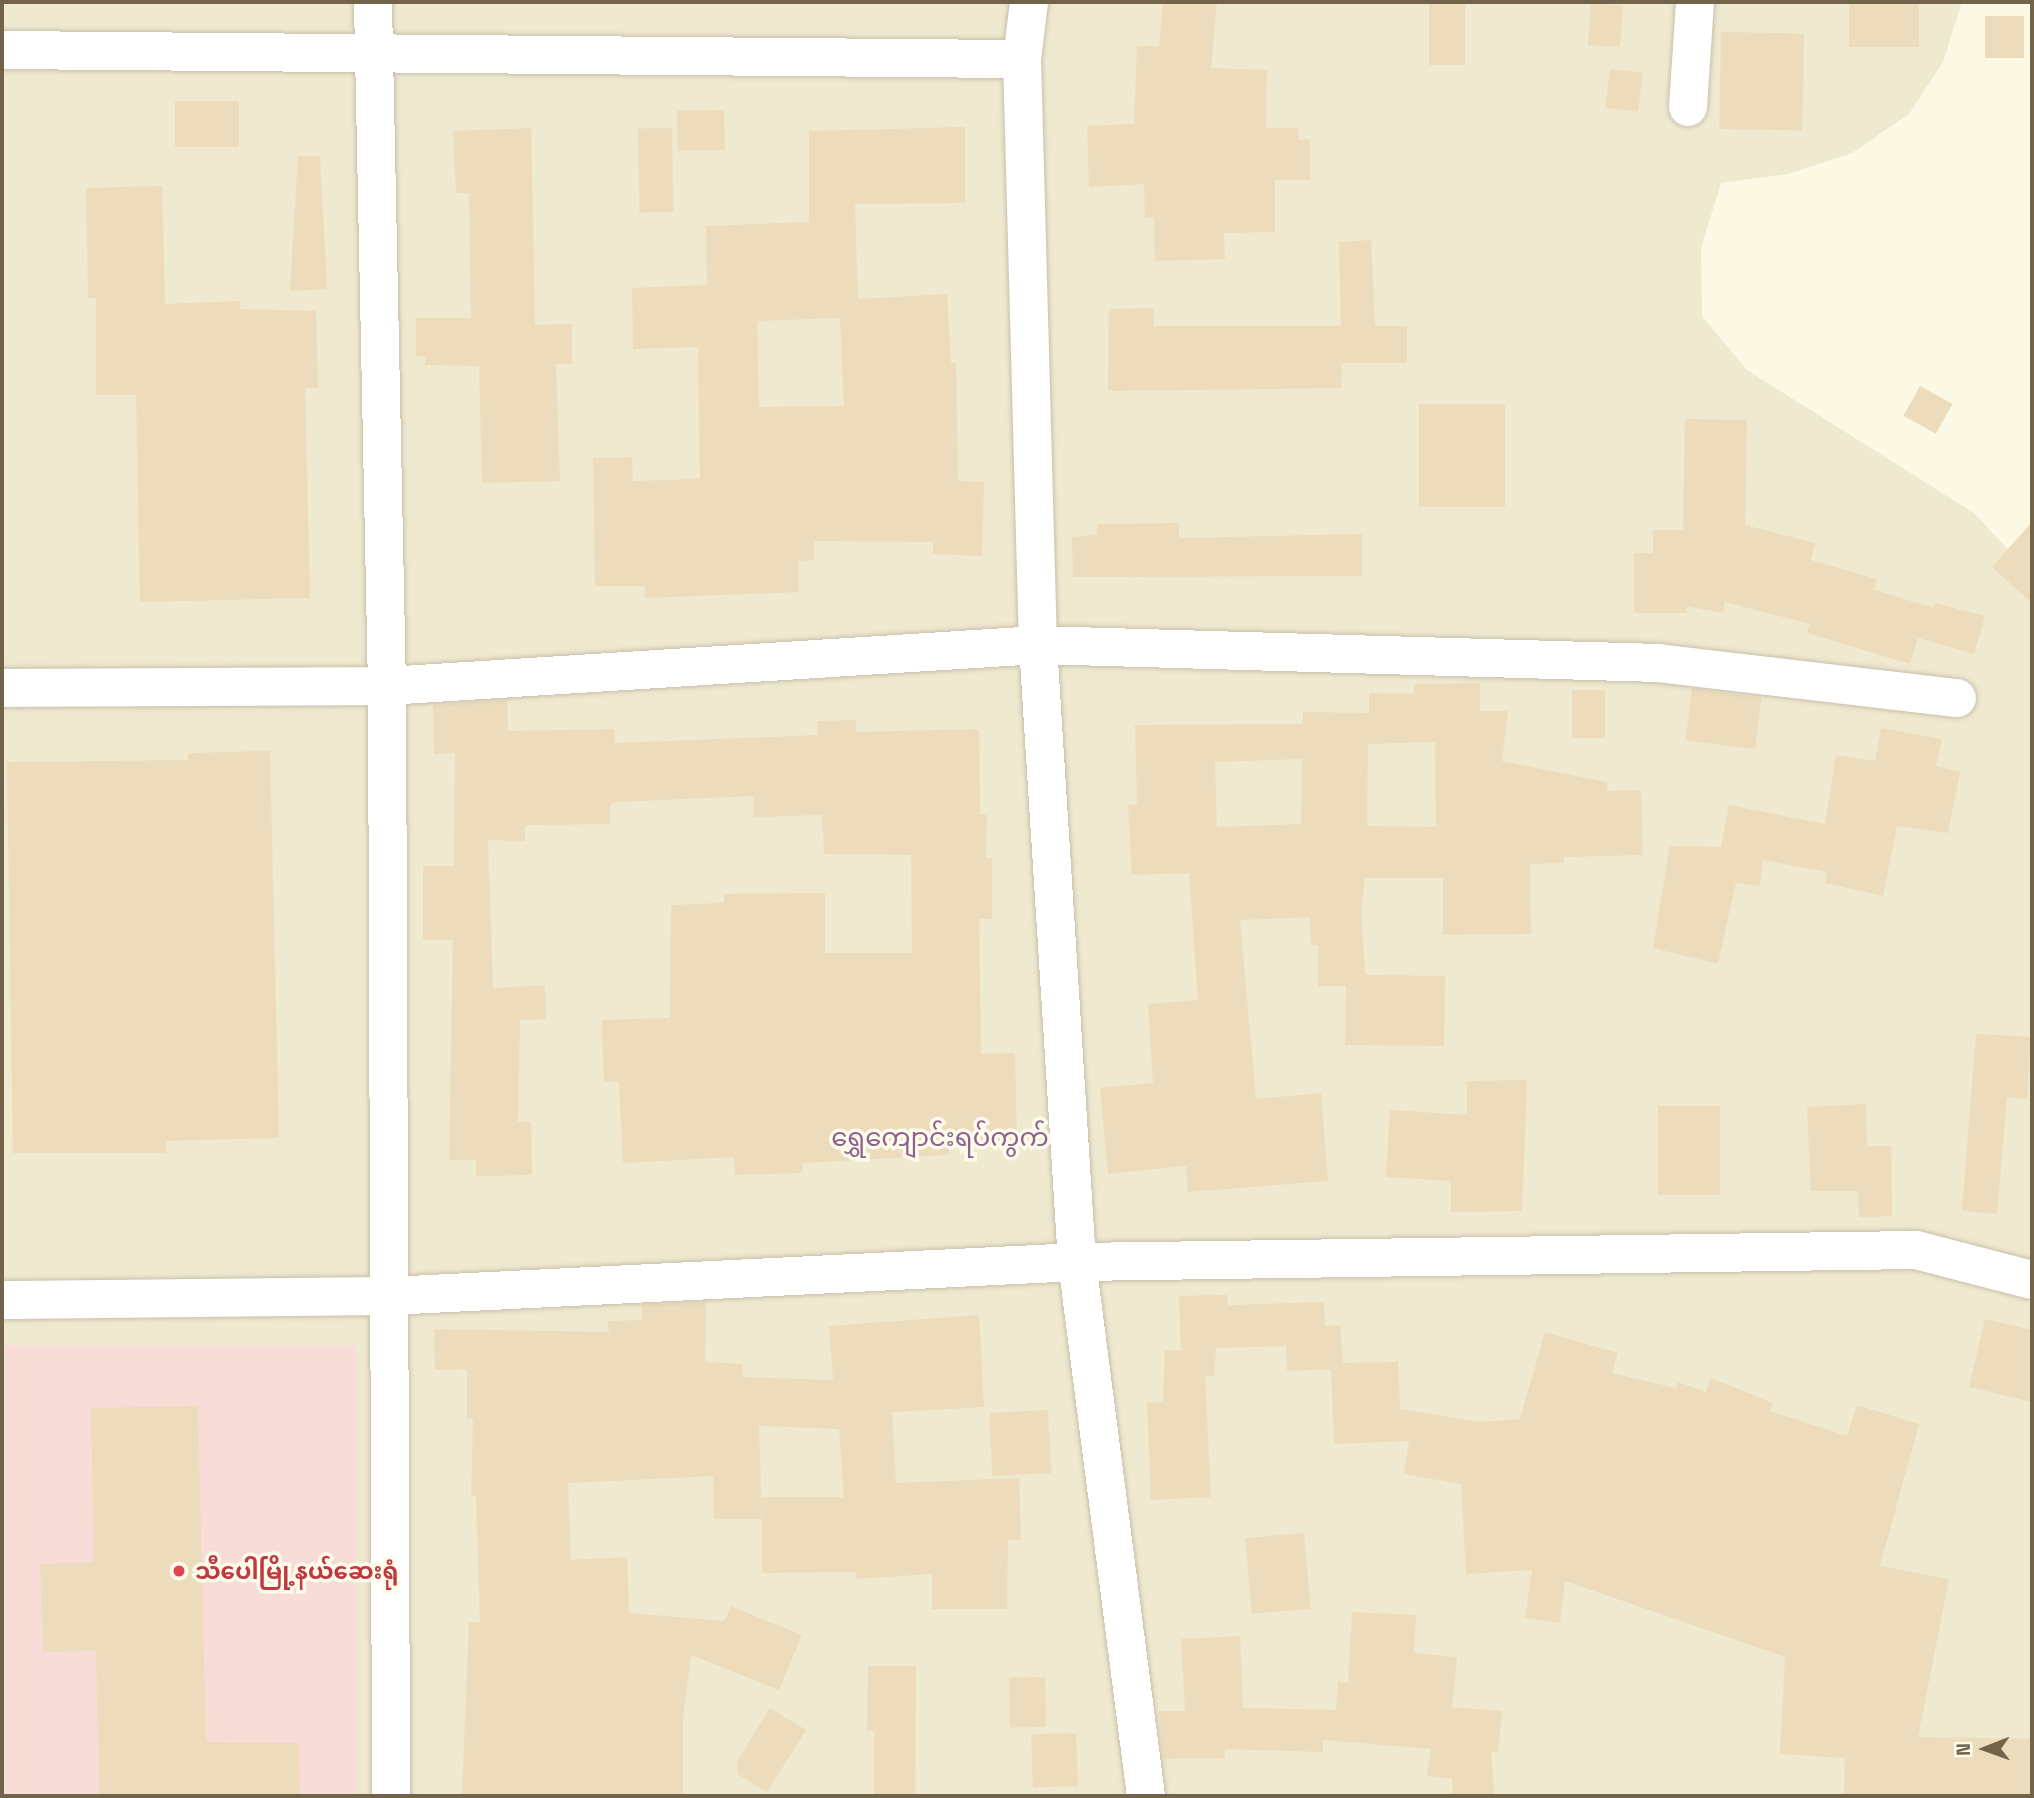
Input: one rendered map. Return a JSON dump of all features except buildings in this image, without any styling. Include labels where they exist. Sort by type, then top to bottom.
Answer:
[{"type":"street","points":[[373,2],[387,686],[391,1796]]},
{"type":"street","points":[[1029,2],[1022,59],[1038,645],[1077,1262],[1146,1796]]},
{"type":"street","points":[[1688,107],[1695,2]]},
{"type":"street","points":[[2,50],[1022,59]]},
{"type":"street","points":[[2,688],[387,686],[1038,645],[1658,663],[1957,698]]},
{"type":"street","points":[[2,1300],[389,1296],[1077,1262],[1916,1250],[2032,1280]]},
{"type":"shaded area","points":[[2,2],[1962,2],[1943,62],[1909,114],[1852,153],[1788,174],[1721,183],[1701,248],[1702,316],[1747,370],[1974,513],[2032,575],[2032,1796],[2,1796]]},
{"type":"shaded area","name":"သီပေါမြို့နယ်ဆေးရုံ","points":[[2,1345],[356,1345],[356,1796],[2,1796]]},
{"type":"place","name":"သီပေါမြို့နယ်ဆေးရုံ","points":[[179,1571]]},
{"type":"district","name":"ရွှေကျောင်းရပ်ကွက်","points":[[940,1138]]}]
